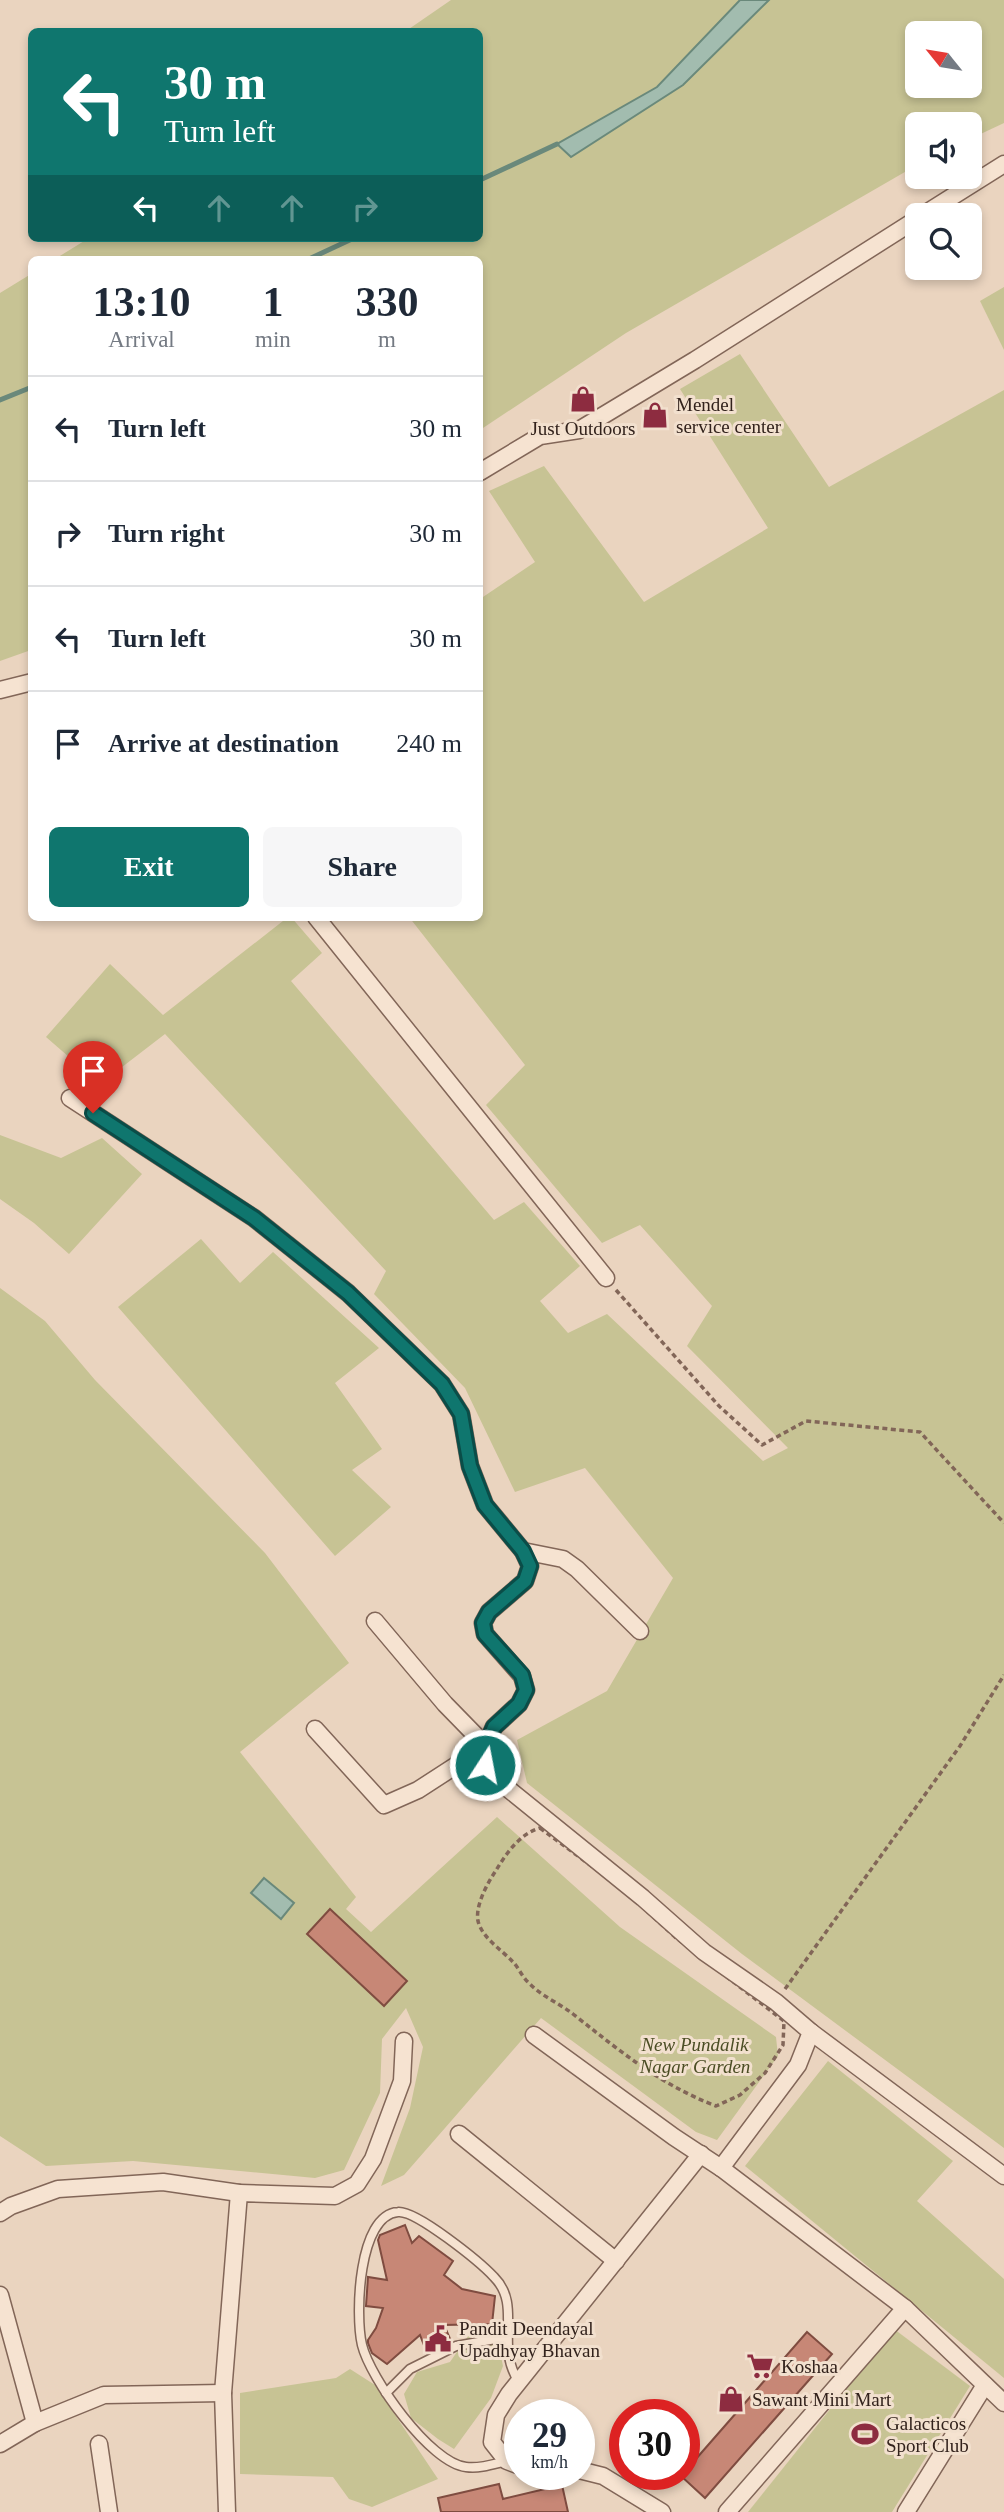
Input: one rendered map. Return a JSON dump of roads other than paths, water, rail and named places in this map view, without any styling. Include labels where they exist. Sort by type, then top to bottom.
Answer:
[{"type":"street","points":[[942,203],[1004,164]]},
{"type":"street","points":[[483,470],[540,436],[579,430],[905,227]]},
{"type":"street","points":[[0,690],[28,683]]},
{"type":"street","points":[[319,921],[606,1278]]},
{"type":"street","points":[[70,1098],[254,1218],[348,1293],[442,1384],[461,1414],[470,1466],[485,1505],[523,1551],[530,1566],[525,1581],[489,1612],[483,1623],[485,1634],[522,1675],[526,1690],[519,1704],[494,1727],[486,1746],[485,1765],[496,1779],[643,1898],[704,1952],[776,2002],[811,2032],[1004,2176]]},
{"type":"street","points":[[523,1551],[563,1559],[577,1569],[640,1631]]},
{"type":"street","points":[[374,1621],[445,1704],[486,1746]]},
{"type":"street","points":[[315,1729],[384,1805],[418,1790],[486,1746]]},
{"type":"street","points":[[722,2168],[798,2065],[811,2032]]},
{"type":"street","points":[[534,2035],[722,2168],[905,2308],[1004,2403]]},
{"type":"street","points":[[0,2213],[11,2206],[58,2189],[163,2182],[239,2193],[335,2196],[357,2185],[373,2159],[402,2081],[404,2041]]},
{"type":"street","points":[[459,2134],[616,2261]]},
{"type":"street","points":[[507,2399],[701,2154]]},
{"type":"street","points":[[227,2512],[223,2393],[239,2193]]},
{"type":"street","points":[[0,2295],[35,2423]]},
{"type":"street","points":[[727,2512],[905,2308]]},
{"type":"street","points":[[906,2512],[985,2385]]},
{"type":"street","points":[[0,2444],[35,2423],[104,2395],[223,2393]]},
{"type":"street","points":[[504,2404],[496,2415],[492,2442],[504,2453]]},
{"type":"street","points":[[99,2444],[109,2512]]},
{"type":"street","points":[[595,2474],[603,2476],[662,2512]]},
{"type":"lane","points":[[504,2464],[463,2467],[435,2452],[406,2422],[386,2393],[362,2347],[358,2315],[361,2277],[374,2230],[382,2217],[396,2211],[407,2212],[426,2223],[494,2277],[505,2292],[508,2311],[507,2355],[511,2370],[519,2382]]},
{"type":"lane","points":[[386,2393],[410,2369],[456,2346],[507,2337]]},
{"type":"waterway","points":[[483,179],[557,144]]},
{"type":"waterway","points":[[315,256],[345,242]]},
{"type":"waterway","points":[[0,400],[28,389]]},
{"type":"place","name":"Just Outdoors","points":[[583,399]]},
{"type":"place","name":"Mendel service center","points":[[655,415]]},
{"type":"place","name":"Pandit Deendayal Upadhyay Bhavan","points":[[438,2339]]},
{"type":"place","name":"Koshaa","points":[[760,2366]]},
{"type":"place","name":"Sawant Mini Mart","points":[[731,2399]]},
{"type":"place","name":"Galacticos Sport Club","points":[[865,2434]]},
{"type":"park label","name":"New Pundalik Nagar Garden","points":[[695,2055]]}]
